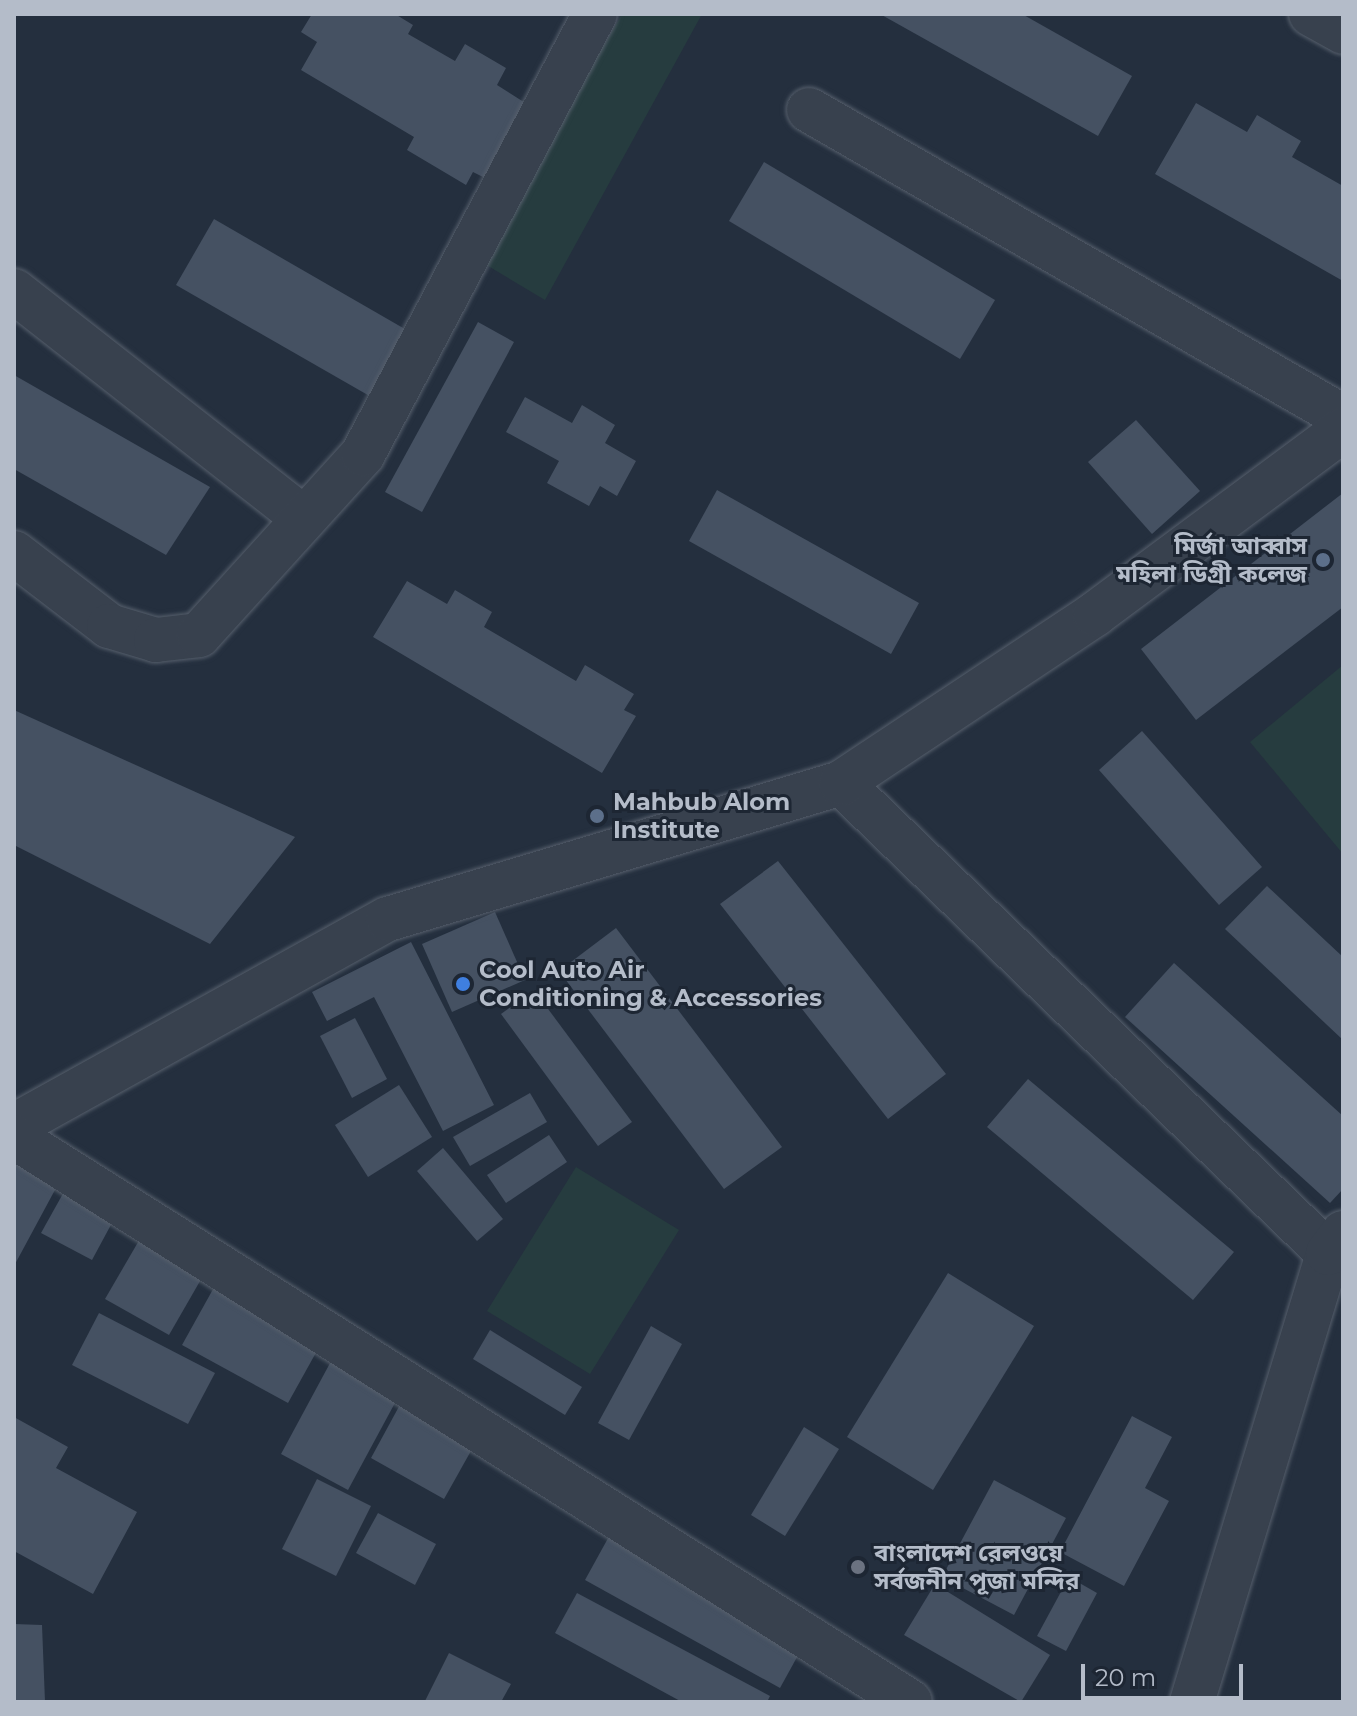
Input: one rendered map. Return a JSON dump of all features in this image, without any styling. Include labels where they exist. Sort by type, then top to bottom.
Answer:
[{"type":"street","points":[[14,553],[109,626],[156,640],[199,635],[301,516],[363,454],[595,14]]},
{"type":"street","points":[[1311,14],[1343,32]]},
{"type":"street","points":[[809,110],[1343,417]]},
{"type":"street","points":[[14,291],[301,516]]},
{"type":"street","points":[[14,1126],[388,919],[841,783],[1095,614],[1343,430]]},
{"type":"street","points":[[841,783],[1335,1243],[1192,1702]]},
{"type":"street","points":[[14,1137],[910,1702]]},
{"type":"green space","points":[[622,14],[702,14],[545,300],[478,260]]},
{"type":"green space","points":[[1343,665],[1343,854],[1250,742]]},
{"type":"green space","points":[[576,1167],[679,1230],[590,1374],[487,1311]]},
{"type":"building","points":[[312,14],[395,14],[413,25],[408,34],[455,61],[465,44],[506,68],[497,85],[530,106],[487,179],[473,172],[466,185],[407,150],[414,137],[301,70],[317,42],[301,32]]},
{"type":"building","points":[[880,14],[1022,14],[1132,76],[1098,136]]},
{"type":"building","points":[[1196,103],[1247,132],[1257,115],[1301,141],[1292,157],[1343,186],[1343,281],[1155,174]]},
{"type":"building","points":[[764,162],[995,300],[960,359],[729,221]]},
{"type":"building","points":[[214,219],[417,336],[380,402],[176,285]]},
{"type":"building","points":[[478,322],[514,342],[422,512],[385,492]]},
{"type":"building","points":[[14,375],[210,487],[166,555],[14,469]]},
{"type":"building","points":[[525,397],[572,423],[582,405],[615,425],[605,443],[636,461],[617,496],[600,486],[589,506],[547,483],[559,461],[506,432]]},
{"type":"building","points":[[1136,420],[1200,491],[1152,534],[1088,462]]},
{"type":"building","points":[[717,490],[919,603],[891,654],[689,541]]},
{"type":"building","points":[[1343,493],[1343,607],[1196,720],[1141,649]]},
{"type":"building","points":[[407,581],[447,604],[455,590],[492,612],[484,627],[576,681],[585,665],[634,694],[624,710],[636,716],[602,773],[373,637]]},
{"type":"building","points":[[14,710],[295,837],[210,944],[14,845]]},
{"type":"building","points":[[1142,731],[1262,867],[1219,905],[1099,770]]},
{"type":"building","points":[[778,861],[946,1074],[888,1119],[720,904]]},
{"type":"building","points":[[1267,886],[1343,957],[1343,1040],[1225,929]]},
{"type":"building","points":[[495,912],[525,980],[452,1012],[422,944]]},
{"type":"building","points":[[616,928],[782,1147],[724,1189],[559,971]]},
{"type":"building","points":[[411,942],[494,1105],[443,1131],[374,997],[327,1021],[312,992]]},
{"type":"building","points":[[1174,963],[1343,1116],[1343,1189],[1330,1203],[1125,1017]]},
{"type":"building","points":[[534,990],[632,1122],[598,1146],[501,1014]]},
{"type":"building","points":[[355,1018],[387,1079],[352,1098],[320,1036]]},
{"type":"building","points":[[1028,1079],[1234,1252],[1193,1300],[987,1127]]},
{"type":"building","points":[[399,1085],[432,1137],[368,1177],[335,1125]]},
{"type":"building","points":[[530,1093],[547,1122],[470,1166],[453,1137]]},
{"type":"building","points":[[549,1135],[567,1162],[506,1203],[487,1175]]},
{"type":"building","points":[[14,1148],[63,1175],[14,1266]]},
{"type":"building","points":[[443,1148],[503,1219],[477,1241],[417,1171]]},
{"type":"building","points":[[70,1181],[120,1208],[92,1260],[41,1233]]},
{"type":"building","points":[[148,1225],[211,1262],[169,1335],[105,1299]]},
{"type":"building","points":[[948,1273],[1034,1326],[933,1490],[847,1437]]},
{"type":"building","points":[[217,1282],[323,1340],[288,1403],[182,1345]]},
{"type":"building","points":[[99,1313],[215,1373],[188,1424],[72,1365]]},
{"type":"building","points":[[651,1326],[682,1344],[629,1440],[598,1423]]},
{"type":"building","points":[[490,1330],[582,1387],[565,1415],[473,1359]]},
{"type":"building","points":[[336,1352],[403,1388],[348,1490],[281,1454]]},
{"type":"building","points":[[402,1401],[476,1442],[444,1499],[371,1458]]},
{"type":"building","points":[[1132,1416],[1172,1437],[1145,1488],[1169,1501],[1124,1586],[1060,1552]]},
{"type":"building","points":[[14,1417],[68,1447],[56,1468],[137,1512],[93,1594],[14,1551]]},
{"type":"building","points":[[804,1427],[839,1449],[785,1536],[751,1515]]},
{"type":"building","points":[[317,1479],[371,1506],[336,1576],[282,1549]]},
{"type":"building","points":[[994,1480],[1066,1518],[1014,1615],[942,1577]]},
{"type":"building","points":[[378,1513],[436,1544],[415,1585],[356,1553]]},
{"type":"building","points":[[612,1531],[807,1639],[780,1688],[585,1580]]},
{"type":"building","points":[[1069,1577],[1097,1593],[1066,1651],[1037,1636]]},
{"type":"building","points":[[935,1584],[1050,1655],[1021,1702],[904,1635]]},
{"type":"building","points":[[577,1593],[770,1696],[767,1702],[682,1702],[555,1633]]},
{"type":"building","points":[[14,1624],[42,1625],[45,1702],[14,1702]]},
{"type":"building","points":[[449,1653],[511,1684],[501,1702],[425,1701]]},
{"type":"place","name":"মির্জা আব্বাস মহিলা ডিগ্রী কলেজ","points":[[1323,560]]},
{"type":"place","name":"Mahbub Alom Institute","points":[[597,816]]},
{"type":"place","name":"Cool Auto Air Conditioning & Accessories","points":[[463,984]]},
{"type":"place","name":"বাংলাদেশ রেলওয়ে সর্বজনীন পূজা মন্দির","points":[[858,1567]]}]
